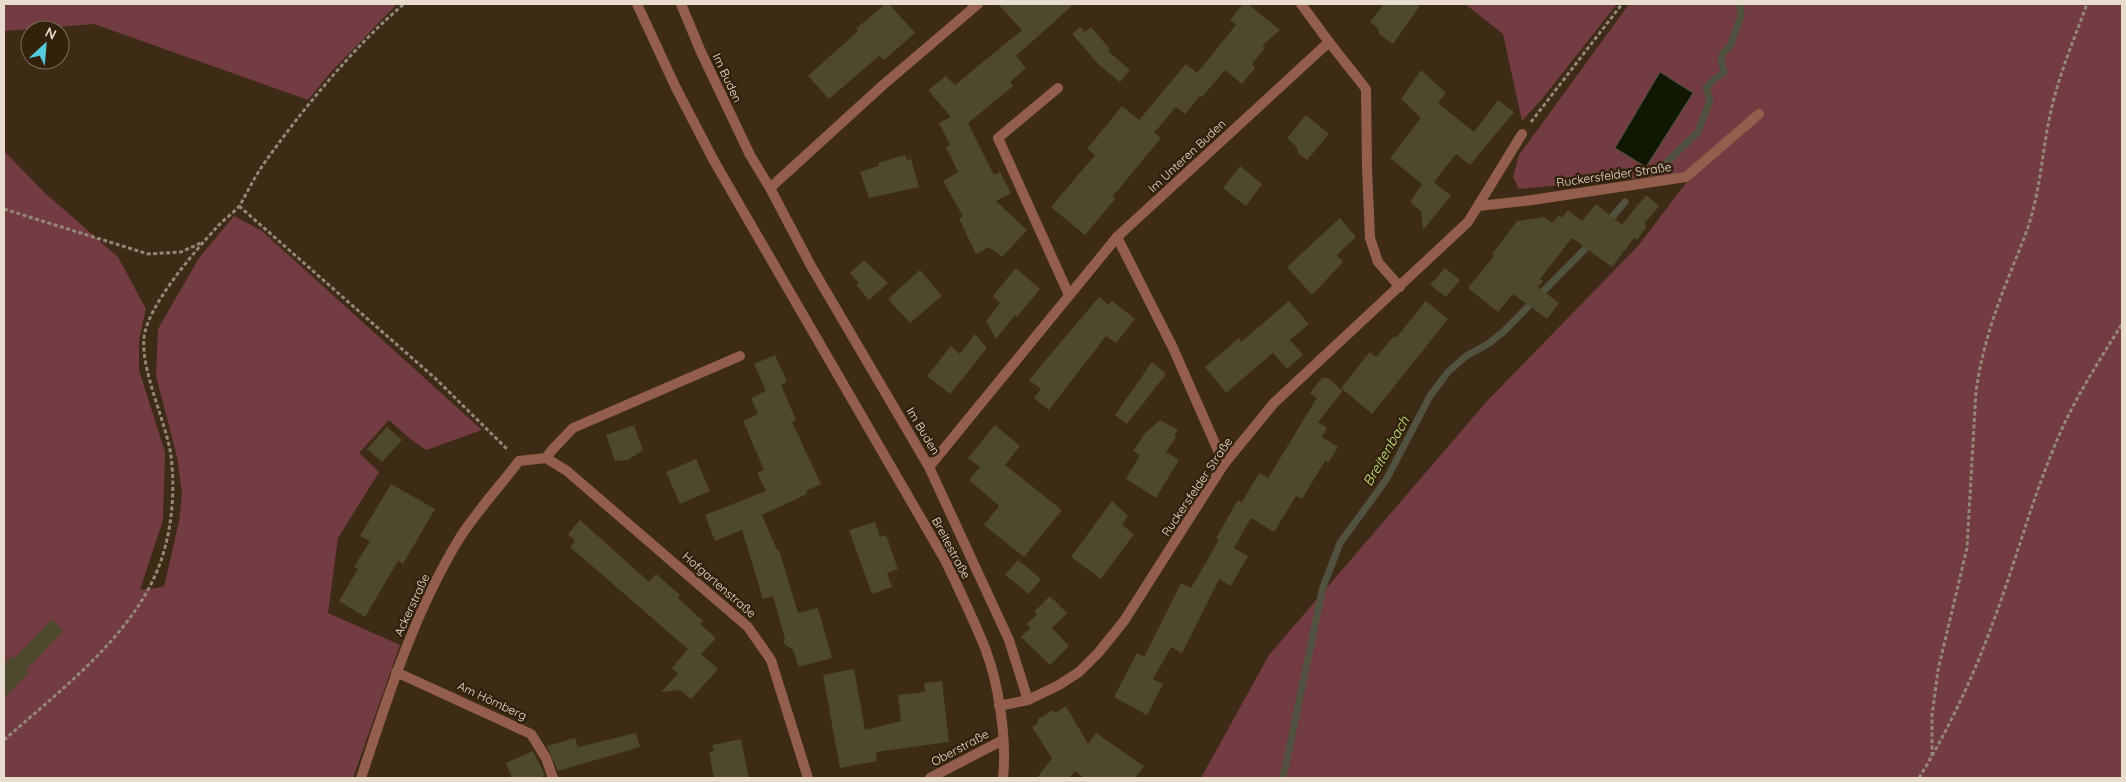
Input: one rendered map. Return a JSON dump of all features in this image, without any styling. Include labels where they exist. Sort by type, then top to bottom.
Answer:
[{"type":"street","name":"Breitestraße","points":[[637,4],[676,88],[714,162],[945,560],[986,650],[999,706],[1003,740],[1003,778]]},
{"type":"street","name":"Im Buden","points":[[681,4],[701,52],[750,155],[770,188],[810,266],[929,467],[1009,640],[1028,700]]},
{"type":"street","points":[[770,188],[883,85],[978,4]]},
{"type":"street","points":[[1301,4],[1366,89],[1370,238],[1378,262],[1400,287]]},
{"type":"street","name":"Im Unteren Buden","points":[[929,467],[1117,237],[1329,42]]},
{"type":"street","points":[[1058,88],[998,138],[1069,295]]},
{"type":"street","name":"Ruckersfelder Straße","points":[[1479,206],[1686,177],[1759,114]]},
{"type":"street","name":"Ruckersfelder Straße","points":[[999,706],[1028,700],[1059,685],[1079,672],[1100,652],[1124,621],[1224,464],[1274,403],[1468,222],[1522,134]]},
{"type":"street","points":[[1117,237],[1173,348],[1224,464]]},
{"type":"street","points":[[519,461],[546,458],[573,428],[740,356]]},
{"type":"street","name":"Hofgartenstraße","points":[[546,458],[567,471],[748,627],[771,660],[808,778]]},
{"type":"street","name":"Ackerstraße","points":[[362,778],[396,672],[427,600],[459,538],[519,461]]},
{"type":"street","name":"Am Hömberg","points":[[396,672],[532,734],[546,758],[552,778]]},
{"type":"street","name":"Oberstraße","points":[[930,778],[1003,740]]},
{"type":"path","points":[[4,740],[71,681],[106,645],[142,600],[153,580],[167,535],[173,477],[170,450],[145,357],[144,338],[154,309],[206,240],[239,206],[265,162],[312,102],[351,57],[404,4]]},
{"type":"path","points":[[1522,134],[1622,4]]},
{"type":"path","points":[[1932,756],[1932,716],[1938,670],[1967,548],[1976,391],[1980,366],[1995,311],[2028,226],[2037,196],[2049,121],[2057,87],[2064,62],[2087,4]]},
{"type":"path","points":[[239,206],[436,379],[519,461]]},
{"type":"path","points":[[4,209],[148,254],[181,252],[206,240]]},
{"type":"path","points":[[1919,778],[1932,756],[1976,667],[2000,605],[2036,492],[2053,448],[2072,410],[2122,324]]},
{"type":"shaded area","points":[[4,4],[397,4],[331,72],[308,100],[94,24],[70,26],[70,20],[20,20],[20,30],[4,31]]},
{"type":"shaded area","points":[[1465,4],[1617,4],[1542,99],[1522,121],[1503,34]]},
{"type":"shaded area","points":[[1629,4],[2122,4],[2122,778],[1201,778],[1269,655],[1488,400],[1638,246],[1686,183],[1760,117],[1683,174],[1519,189],[1513,177],[1519,155]]},
{"type":"shaded area","points":[[1660,72],[1693,93],[1646,167],[1615,148]]},
{"type":"shaded area","points":[[4,151],[45,193],[118,257],[146,309],[139,340],[139,370],[165,452],[163,520],[140,590],[164,587],[179,521],[182,494],[177,457],[156,376],[158,329],[199,258],[234,216],[262,231],[482,430],[426,450],[389,420],[359,453],[379,472],[338,538],[328,613],[400,645],[353,778],[4,778]]},
{"type":"building","points":[[885,4],[889,4],[915,33],[884,60],[879,56],[829,99],[808,76],[858,31],[856,29]]},
{"type":"building","points":[[998,4],[1074,4],[1016,56],[1026,68],[1010,82],[1013,86],[968,123],[994,175],[1000,172],[1011,193],[996,201],[1027,230],[1002,257],[989,247],[976,254],[959,219],[963,216],[943,181],[958,172],[946,147],[950,145],[939,123],[951,117],[928,90],[946,76],[955,85],[1022,30]]},
{"type":"building","points":[[1243,4],[1248,4],[1280,30],[1262,46],[1265,48],[1252,64],[1255,68],[1242,84],[1225,70],[1185,114],[1176,107],[1154,133],[1161,138],[1113,196],[1115,199],[1085,235],[1051,207],[1095,155],[1087,149],[1122,106],[1139,120],[1186,64],[1197,73],[1236,25],[1230,20]]},
{"type":"building","points":[[1384,4],[1421,4],[1393,44],[1379,34],[1378,28],[1370,22]]},
{"type":"building","points":[[1080,27],[1085,32],[1091,27],[1110,49],[1108,51],[1130,70],[1120,82],[1100,66],[1072,34]]},
{"type":"building","points":[[1421,70],[1446,93],[1438,103],[1474,132],[1498,100],[1514,112],[1470,165],[1456,154],[1434,182],[1451,196],[1423,230],[1421,211],[1410,202],[1422,184],[1390,158],[1421,118],[1401,99]]},
{"type":"building","points":[[1306,115],[1329,134],[1307,160],[1298,153],[1297,147],[1287,138]]},
{"type":"building","points":[[905,155],[907,160],[911,159],[919,187],[869,198],[860,172],[879,166],[878,163]]},
{"type":"building","points":[[1240,166],[1262,184],[1246,206],[1223,188]]},
{"type":"building","points":[[1646,195],[1659,206],[1644,224],[1647,226],[1637,240],[1634,238],[1612,267],[1572,238],[1540,279],[1543,281],[1538,287],[1559,303],[1547,319],[1513,294],[1498,312],[1468,288],[1494,256],[1492,254],[1517,221],[1545,217],[1552,223],[1559,215],[1562,218],[1568,210],[1582,221],[1596,204],[1622,225]]},
{"type":"building","points":[[1340,218],[1356,237],[1337,255],[1343,262],[1312,295],[1287,267]]},
{"type":"building","points":[[864,260],[888,283],[869,300],[856,285],[859,283],[850,273]]},
{"type":"building","points":[[1016,268],[1040,289],[1017,317],[1015,315],[996,339],[986,321],[1000,303],[993,296]]},
{"type":"building","points":[[1445,268],[1460,280],[1446,297],[1430,285]]},
{"type":"building","points":[[920,270],[942,296],[910,323],[888,299]]},
{"type":"building","points":[[1099,297],[1109,305],[1112,301],[1135,319],[1116,343],[1106,336],[1049,410],[1034,398],[1041,389],[1029,380]]},
{"type":"building","points":[[1289,301],[1309,324],[1290,340],[1303,355],[1287,369],[1273,353],[1226,393],[1205,367],[1239,338],[1241,342]]},
{"type":"building","points":[[1426,301],[1448,319],[1372,414],[1341,388],[1370,352],[1376,357],[1394,336],[1396,338]]},
{"type":"building","points":[[975,334],[987,348],[950,394],[927,376],[951,346],[960,354]]},
{"type":"building","points":[[775,355],[787,382],[781,385],[796,420],[792,422],[821,484],[806,491],[807,494],[762,515],[777,550],[779,550],[798,613],[818,608],[832,658],[799,667],[793,650],[783,643],[785,639],[773,596],[763,599],[742,530],[715,541],[705,515],[766,491],[757,473],[764,470],[743,421],[758,414],[751,398],[766,391],[754,364]]},
{"type":"building","points":[[1152,362],[1166,374],[1127,424],[1115,415]]},
{"type":"building","points":[[1322,378],[1328,378],[1343,391],[1318,422],[1327,428],[1322,437],[1338,447],[1328,463],[1325,461],[1302,499],[1296,496],[1274,532],[1251,518],[1234,548],[1248,556],[1231,586],[1219,579],[1182,653],[1171,647],[1153,679],[1163,684],[1147,715],[1114,697],[1137,653],[1144,657],[1181,583],[1191,588],[1219,540],[1216,538],[1238,500],[1242,502],[1259,473],[1268,478],[1317,398],[1310,393]]},
{"type":"building","points":[[1160,420],[1178,430],[1174,436],[1176,437],[1166,452],[1179,460],[1156,498],[1126,479],[1140,455],[1133,451],[1145,433]]},
{"type":"building","points":[[634,425],[643,450],[628,460],[615,461],[606,435]]},
{"type":"building","points":[[995,425],[1020,446],[1005,465],[1062,510],[1024,557],[984,525],[999,506],[969,480],[980,467],[968,458]]},
{"type":"building","points":[[387,427],[402,440],[382,462],[367,449]]},
{"type":"building","points":[[696,459],[710,491],[680,504],[666,472]]},
{"type":"building","points":[[391,484],[435,509],[403,564],[398,561],[365,617],[339,601],[358,569],[354,567],[370,541],[360,536]]},
{"type":"building","points":[[1112,501],[1128,516],[1122,525],[1134,534],[1101,579],[1071,557]]},
{"type":"building","points":[[580,520],[649,582],[656,574],[680,595],[678,598],[703,621],[700,624],[716,638],[701,654],[718,669],[691,699],[680,690],[661,692],[678,674],[672,668],[688,649],[570,547],[575,541],[568,534]]},
{"type":"building","points":[[875,522],[880,537],[886,535],[898,569],[887,573],[892,587],[872,594],[849,530]]},
{"type":"building","points":[[1018,560],[1041,579],[1029,594],[1005,575]]},
{"type":"building","points":[[1050,596],[1067,613],[1052,628],[1069,646],[1050,665],[1021,637],[1030,628],[1027,624],[1037,614],[1034,612]]},
{"type":"building","points":[[52,619],[63,631],[26,670],[29,672],[4,698],[4,665],[12,656],[15,658]]},
{"type":"building","points":[[854,669],[865,730],[901,721],[898,695],[925,692],[924,683],[942,681],[949,742],[876,752],[877,761],[840,768],[823,675]]},
{"type":"building","points":[[1066,706],[1088,744],[1096,733],[1144,766],[1135,778],[1084,778],[1075,771],[1069,778],[1037,778],[1052,758],[1032,727],[1038,723],[1038,719],[1053,710],[1055,713]]},
{"type":"building","points":[[636,733],[640,747],[558,771],[547,746],[575,738],[578,747]]},
{"type":"building","points":[[741,739],[749,778],[714,778],[709,752],[714,751],[712,745]]},
{"type":"building","points":[[533,751],[545,775],[541,778],[512,778],[506,763]]},
{"type":"waterway","name":"Breitenbach","points":[[1708,86],[1714,79],[1724,73],[1721,61],[1723,53],[1730,46],[1741,16],[1740,4]]},
{"type":"waterway","name":"Breitenbach","points":[[1666,163],[1698,132],[1710,100],[1706,88]]},
{"type":"waterway","name":"Breitenbach","points":[[1607,223],[1625,202]]},
{"type":"waterway","name":"Breitenbach","points":[[1283,778],[1323,587],[1340,543],[1386,480],[1430,396],[1448,372],[1466,356],[1488,344],[1503,332],[1591,243]]}]
